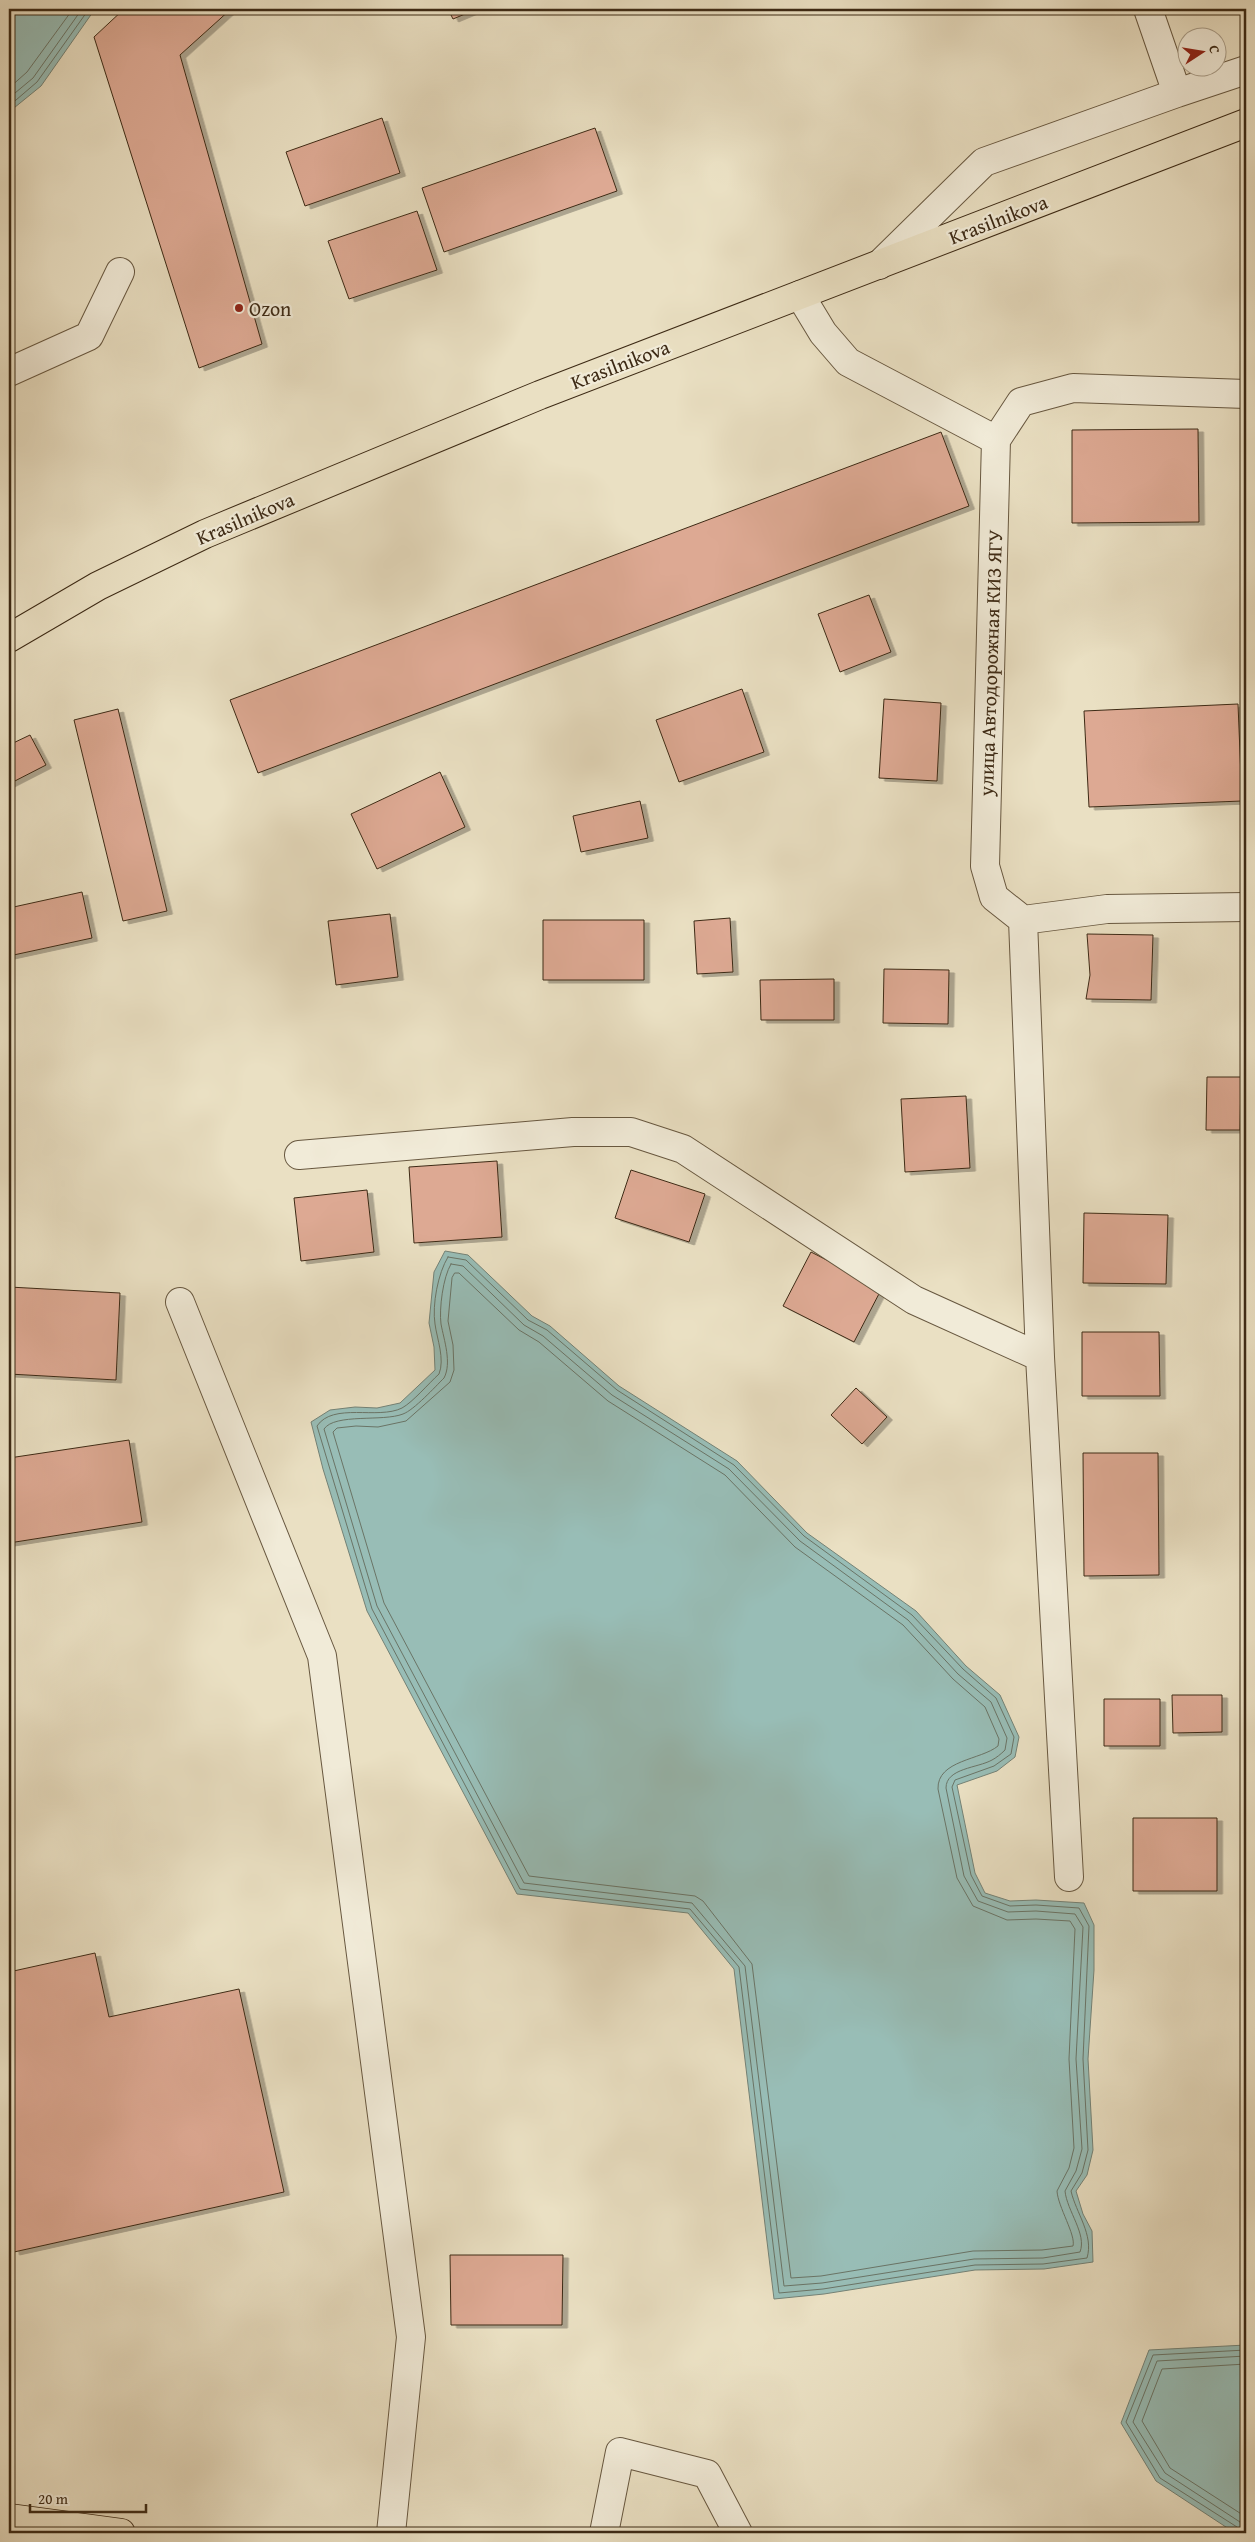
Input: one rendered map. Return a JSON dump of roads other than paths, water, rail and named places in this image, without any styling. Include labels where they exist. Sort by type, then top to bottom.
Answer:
[{"type":"main road","name":"Krasilnikova","points":[[9,638],[106,582],[206,534],[540,395],[1246,123]]},
{"type":"main road","points":[[9,2518],[121,2533]]},
{"type":"street","points":[[1148,9],[1177,93]]},
{"type":"street","points":[[879,265],[984,162],[1246,70]]},
{"type":"street","points":[[9,372],[90,336],[120,272]]},
{"type":"street","points":[[800,295],[823,333],[848,362],[996,440],[1021,402],[1073,388],[1246,394]]},
{"type":"street","name":"улица Автодорожная КИЗ ЯГУ","points":[[996,440],[985,866],[994,897],[1023,920]]},
{"type":"street","points":[[1069,1877],[1040,1357],[1023,920],[1108,909],[1246,907]]},
{"type":"street","points":[[299,1155],[572,1132],[631,1132],[683,1149],[914,1300],[1040,1357]]},
{"type":"street","points":[[180,1302],[322,1656],[411,2337],[391,2533]]},
{"type":"street","points":[[604,2533],[620,2452],[707,2474],[738,2533]]},
{"type":"water","points":[[9,9],[95,9],[41,86],[9,112]]},
{"type":"water","points":[[445,1251],[468,1255],[532,1316],[550,1326],[619,1386],[737,1461],[807,1533],[916,1611],[966,1666],[1000,1695],[1019,1737],[1015,1757],[997,1771],[957,1785],[975,1873],[985,1893],[1010,1901],[1036,1900],[1084,1903],[1094,1925],[1094,1970],[1088,2059],[1093,2150],[1087,2175],[1076,2191],[1083,2214],[1092,2231],[1093,2262],[1044,2269],[975,2270],[824,2294],[774,2299],[734,1969],[688,1913],[517,1894],[367,1611],[323,1469],[311,1422],[330,1410],[355,1407],[377,1408],[400,1403],[435,1370],[434,1347],[429,1323],[434,1272]]},
{"type":"water","points":[[1246,2345],[1246,2533],[1232,2531],[1156,2481],[1121,2423],[1149,2350]]},
{"type":"place","name":"Ozon","points":[[239,308]]}]
